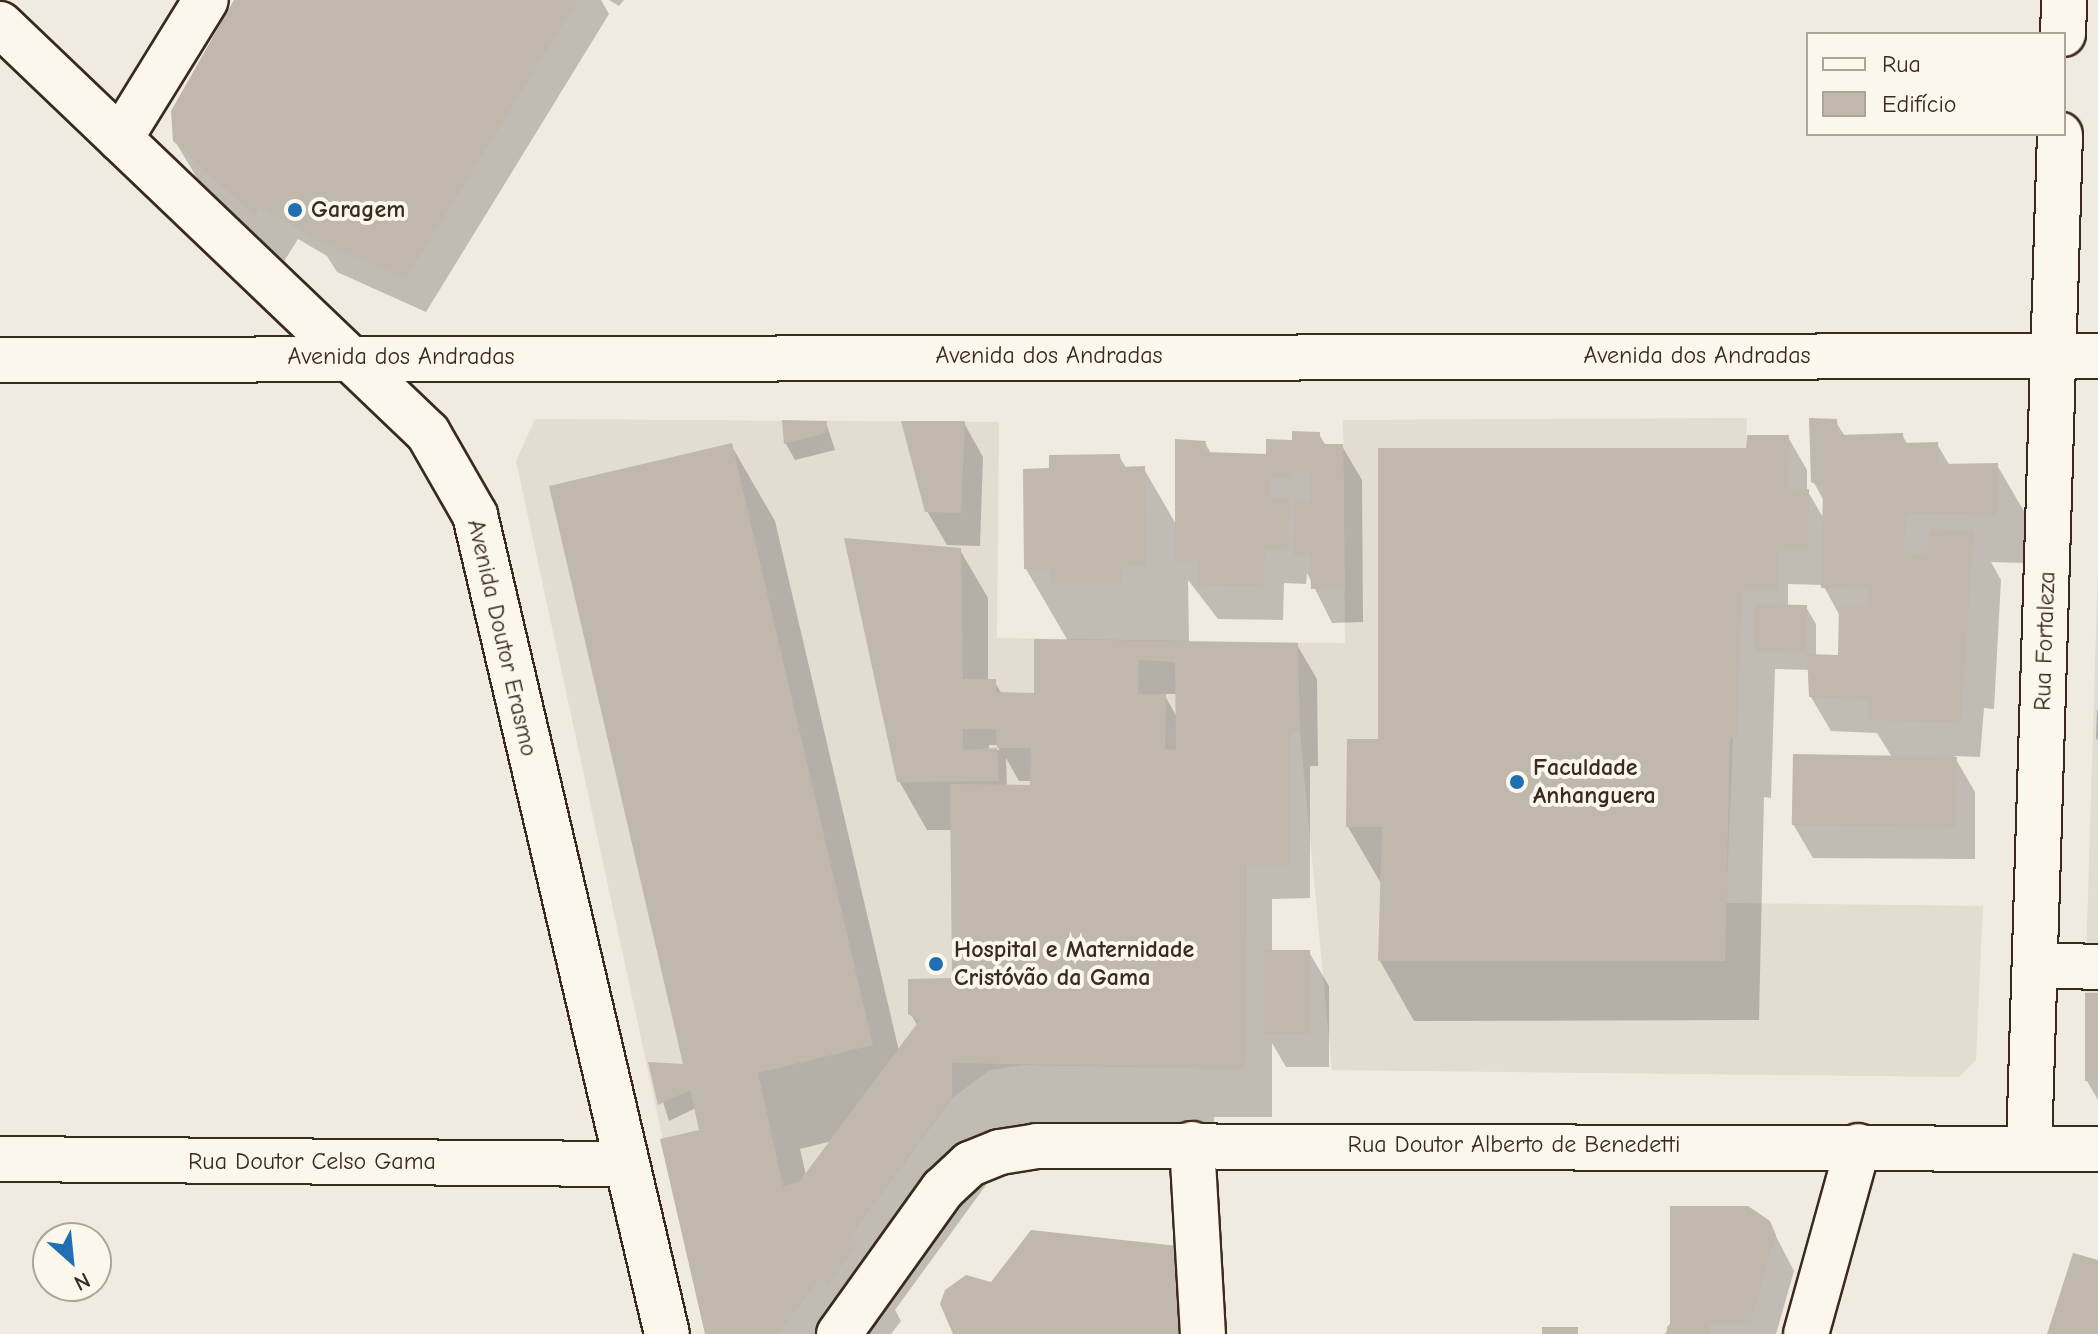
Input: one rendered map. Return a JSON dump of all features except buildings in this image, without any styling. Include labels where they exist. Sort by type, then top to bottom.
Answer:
[{"type":"street","points":[[120,139],[206,0]]},
{"type":"street","points":[[2063,32],[2064,0]]},
{"type":"street","name":"Avenida Doutor Erasmo","points":[[0,24],[428,433],[475,515],[624,1164],[667,1334]]},
{"type":"street","name":"Rua Fortaleza","points":[[2029,1148],[2060,136]]},
{"type":"street","name":"Avenida dos Andradas","points":[[0,360],[2098,356]]},
{"type":"street","points":[[2035,965],[2098,967]]},
{"type":"street","points":[[1192,1144],[1203,1334]]},
{"type":"street","name":"Rua Doutor Alberto de Benedetti","points":[[839,1334],[943,1189],[970,1164],[1000,1152],[1036,1146],[1192,1144],[2098,1149]]},
{"type":"street","points":[[1806,1334],[1858,1146]]},
{"type":"street","name":"Rua Doutor Celso Gama","points":[[0,1159],[624,1164]]},
{"type":"shaded area","points":[[1747,418],[1726,903],[1983,906],[1976,1060],[1959,1077],[1332,1070],[1300,733],[1246,733],[1245,1069],[1024,1065],[990,1070],[952,1098],[778,1334],[705,1334],[516,461],[535,419],[999,422],[997,638],[1345,643],[1343,420]]},
{"type":"shaded area","points":[[2098,564],[2098,993],[2085,993]]},
{"type":"place","name":"Garagem","points":[[295,210]]},
{"type":"place","name":"Faculdade Anhanguera","points":[[1517,782]]},
{"type":"place","name":"Hospital e Maternidade Cristóvão da Gama","points":[[936,964]]}]
